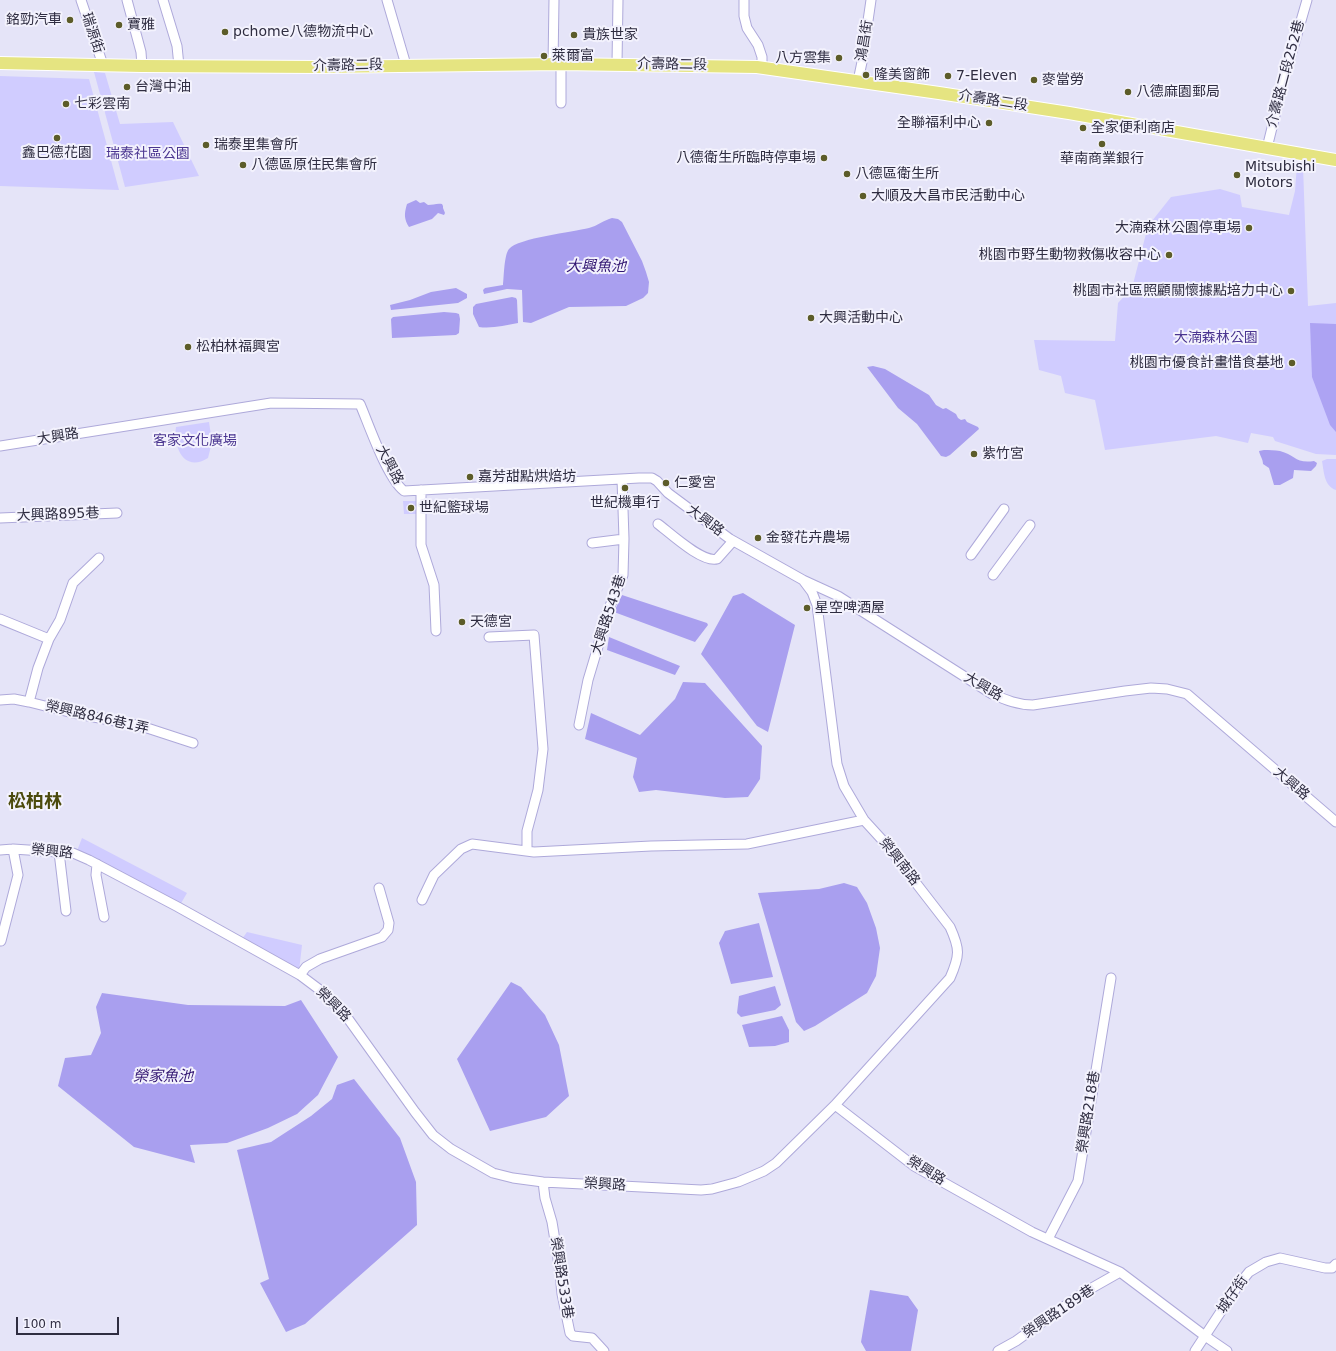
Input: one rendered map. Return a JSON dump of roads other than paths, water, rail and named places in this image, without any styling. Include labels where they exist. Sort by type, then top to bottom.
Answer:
[{"type":"main road","name":"介壽路二段","points":[[0,63],[142,66],[319,67],[617,64],[762,68],[1069,113],[1336,160]]},
{"type":"street","name":"瑞源街","points":[[81,0],[103,65]]},
{"type":"street","points":[[127,0],[141,52],[142,66]]},
{"type":"street","points":[[163,0],[177,46],[179,66]]},
{"type":"street","points":[[387,0],[406,66]]},
{"type":"street","points":[[554,0],[557,64],[561,103]]},
{"type":"street","points":[[617,64],[618,0]]},
{"type":"street","points":[[744,0],[744,16],[747,28],[758,45],[762,57],[762,68]]},
{"type":"street","name":"鴻昌街","points":[[858,81],[871,0]]},
{"type":"street","name":"介壽路二段252巷","points":[[1266,148],[1307,0]]},
{"type":"street","name":"大興路","points":[[0,446],[271,404],[360,404],[384,460],[396,483],[404,491],[652,478],[657,481],[668,493],[733,541],[803,580],[838,596],[992,694],[1009,702],[1033,705],[1151,688],[1167,689],[1187,694],[1336,822]]},
{"type":"street","name":"大興路543巷","points":[[579,725],[588,680],[607,613],[623,575],[624,539],[622,479]]},
{"type":"street","points":[[421,490],[421,545],[434,586],[436,631]]},
{"type":"street","points":[[971,555],[1004,509]]},
{"type":"street","name":"大興路895巷","points":[[0,518],[117,513]]},
{"type":"street","points":[[658,524],[697,553],[714,560],[717,559],[733,541]]},
{"type":"street","points":[[994,575],[1030,525]]},
{"type":"street","points":[[592,543],[624,539]]},
{"type":"street","points":[[29,702],[38,668],[49,639],[60,620],[73,583],[99,558]]},
{"type":"street","name":"榮興南路","points":[[803,580],[812,592],[817,605],[837,764],[844,786],[864,820],[950,927],[956,941],[958,952],[957,961],[950,978],[835,1105]]},
{"type":"street","points":[[0,619],[49,639]]},
{"type":"street","points":[[489,637],[534,634],[543,750],[538,790],[527,831],[526,851]]},
{"type":"street","name":"榮興路846巷1弄","points":[[0,700],[14,699],[73,713],[141,726],[193,743]]},
{"type":"street","points":[[422,900],[434,875],[461,849],[472,844],[546,852],[651,846],[747,844],[864,820]]},
{"type":"street","points":[[1,941],[18,875],[13,849]]},
{"type":"street","name":"榮興路","points":[[0,850],[13,849],[73,852],[300,975],[320,990],[349,1020],[433,1135],[451,1149],[493,1173],[513,1178],[543,1182],[701,1190],[722,1187],[764,1171],[776,1163],[835,1105],[914,1166],[1032,1232],[1120,1272],[1227,1351]]},
{"type":"street","points":[[59,852],[66,911]]},
{"type":"street","points":[[97,864],[96,874],[104,917]]},
{"type":"street","points":[[300,975],[306,967],[320,959],[382,937],[388,930],[389,923],[379,888]]},
{"type":"street","name":"榮興路218巷","points":[[1048,1239],[1078,1181],[1111,978]]},
{"type":"street","name":"榮興路533巷","points":[[543,1182],[545,1198],[552,1222],[562,1294],[570,1333],[573,1336],[592,1338],[604,1351]]},
{"type":"street","name":"城仔街","points":[[1196,1351],[1237,1287],[1249,1272],[1266,1262],[1280,1258],[1325,1268],[1332,1268],[1336,1264]]},
{"type":"street","name":"榮興路189巷","points":[[998,1351],[1016,1341],[1083,1294],[1120,1272]]},
{"type":"water","points":[[416,200],[420,203],[424,202],[428,205],[442,204],[445,213],[444,215],[438,213],[432,219],[409,227],[405,219],[407,204]]},
{"type":"water","name":"大興魚池","points":[[612,218],[618,219],[622,222],[642,261],[649,282],[648,293],[643,298],[626,306],[569,307],[531,323],[523,322],[522,290],[507,289],[484,294],[483,290],[485,288],[503,285],[504,266],[507,252],[514,245],[546,236],[589,228]]},
{"type":"water","points":[[456,288],[467,294],[467,298],[458,303],[391,310],[390,305],[410,300],[431,292]]},
{"type":"water","points":[[512,297],[516,298],[517,300],[518,323],[494,327],[479,327],[473,314],[473,307],[476,304]]},
{"type":"water","points":[[444,312],[459,314],[459,333],[456,335],[392,338],[391,319],[393,317]]},
{"type":"water","points":[[873,366],[885,369],[929,395],[936,405],[943,409],[946,408],[956,414],[961,420],[965,419],[967,422],[978,427],[979,429],[950,455],[946,457],[941,456],[917,424],[898,408],[867,367]]},
{"type":"water","points":[[1259,451],[1280,451],[1299,460],[1308,462],[1314,461],[1317,463],[1311,471],[1294,470],[1293,478],[1280,485],[1274,485],[1269,468],[1263,464],[1259,453]]},
{"type":"water","points":[[743,593],[795,625],[768,732],[757,726],[701,654],[733,596]]},
{"type":"water","points":[[622,595],[707,623],[708,625],[695,642],[614,612]]},
{"type":"water","points":[[609,637],[680,666],[675,675],[607,650]]},
{"type":"water","points":[[683,682],[705,683],[762,746],[760,779],[748,797],[725,798],[656,790],[639,792],[633,777],[637,758],[585,739],[591,713],[640,735],[675,699]]},
{"type":"water","points":[[844,883],[857,887],[867,903],[876,928],[880,948],[876,976],[867,993],[815,1026],[804,1031],[796,1022],[758,893],[819,889]]},
{"type":"water","points":[[759,923],[773,977],[731,984],[719,943],[725,931]]},
{"type":"water","points":[[511,982],[521,987],[545,1015],[559,1045],[569,1096],[546,1117],[490,1131],[457,1059]]},
{"type":"water","points":[[775,986],[781,1005],[775,1010],[741,1017],[737,1013],[739,996]]},
{"type":"water","name":"榮家魚池","points":[[102,993],[188,1005],[285,1006],[301,1000],[338,1057],[318,1095],[297,1114],[268,1128],[227,1143],[190,1145],[195,1163],[134,1147],[58,1086],[65,1058],[91,1055],[101,1033],[96,1007]]},
{"type":"water","points":[[782,1016],[789,1030],[789,1042],[775,1046],[749,1047],[742,1025]]},
{"type":"water","points":[[354,1079],[400,1138],[416,1182],[417,1225],[305,1324],[286,1332],[260,1283],[269,1279],[237,1150],[271,1142],[311,1116],[332,1099],[337,1085]]},
{"type":"water","points":[[870,1290],[908,1296],[918,1310],[911,1351],[866,1351],[861,1342]]},
{"type":"place","name":"銘勁汽車","points":[[70,20]]},
{"type":"place","name":"寶雅","points":[[119,25]]},
{"type":"place","name":"pchome八德物流中心","points":[[225,32]]},
{"type":"place","name":"貴族世家","points":[[574,35]]},
{"type":"place","name":"萊爾富","points":[[544,56]]},
{"type":"place","name":"八方雲集","points":[[839,58]]},
{"type":"place","name":"隆美窗飾","points":[[866,75]]},
{"type":"place","name":"7-Eleven","points":[[948,76]]},
{"type":"place","name":"麥當勞","points":[[1034,80]]},
{"type":"place","name":"台灣中油","points":[[127,87]]},
{"type":"place","name":"八德麻園郵局","points":[[1128,92]]},
{"type":"place","name":"七彩雲南","points":[[66,104]]},
{"type":"place","name":"全聯福利中心","points":[[989,123]]},
{"type":"place","name":"全家便利商店","points":[[1083,128]]},
{"type":"place","name":"鑫巴德花園","points":[[57,138]]},
{"type":"place","name":"華南商業銀行","points":[[1102,144]]},
{"type":"place","name":"瑞泰里集會所","points":[[206,145]]},
{"type":"place","name":"八德衛生所臨時停車場","points":[[824,158]]},
{"type":"place","name":"八德區原住民集會所","points":[[243,165]]},
{"type":"place","name":"八德區衛生所","points":[[847,174]]},
{"type":"place","name":"Mitsubishi Motors","points":[[1237,175]]},
{"type":"place","name":"大順及大昌市民活動中心","points":[[863,196]]},
{"type":"place","name":"大湳森林公園停車場","points":[[1249,228]]},
{"type":"place","name":"桃園市野生動物救傷收容中心","points":[[1169,255]]},
{"type":"place","name":"桃園市社區照顧關懷據點培力中心","points":[[1291,291]]},
{"type":"place","name":"大興活動中心","points":[[811,318]]},
{"type":"place","name":"松柏林福興宮","points":[[188,347]]},
{"type":"place","name":"桃園市優食計畫惜食基地","points":[[1292,363]]},
{"type":"place","name":"紫竹宮","points":[[974,454]]},
{"type":"place","name":"嘉芳甜點烘焙坊","points":[[470,477]]},
{"type":"place","name":"仁愛宮","points":[[666,483]]},
{"type":"place","name":"世紀機車行","points":[[625,488]]},
{"type":"place","name":"世紀籃球場","points":[[411,508]]},
{"type":"place","name":"金發花卉農場","points":[[758,538]]},
{"type":"place","name":"星空啤酒屋","points":[[807,608]]},
{"type":"place","name":"天德宮","points":[[462,622]]},
{"type":"district","name":"松柏林","points":[[35,802]]},
{"type":"park label","name":"瑞泰社區公園","points":[[148,154]]},
{"type":"park label","name":"大湳森林公園","points":[[1216,338]]},
{"type":"park label","name":"客家文化廣場","points":[[195,441]]}]
